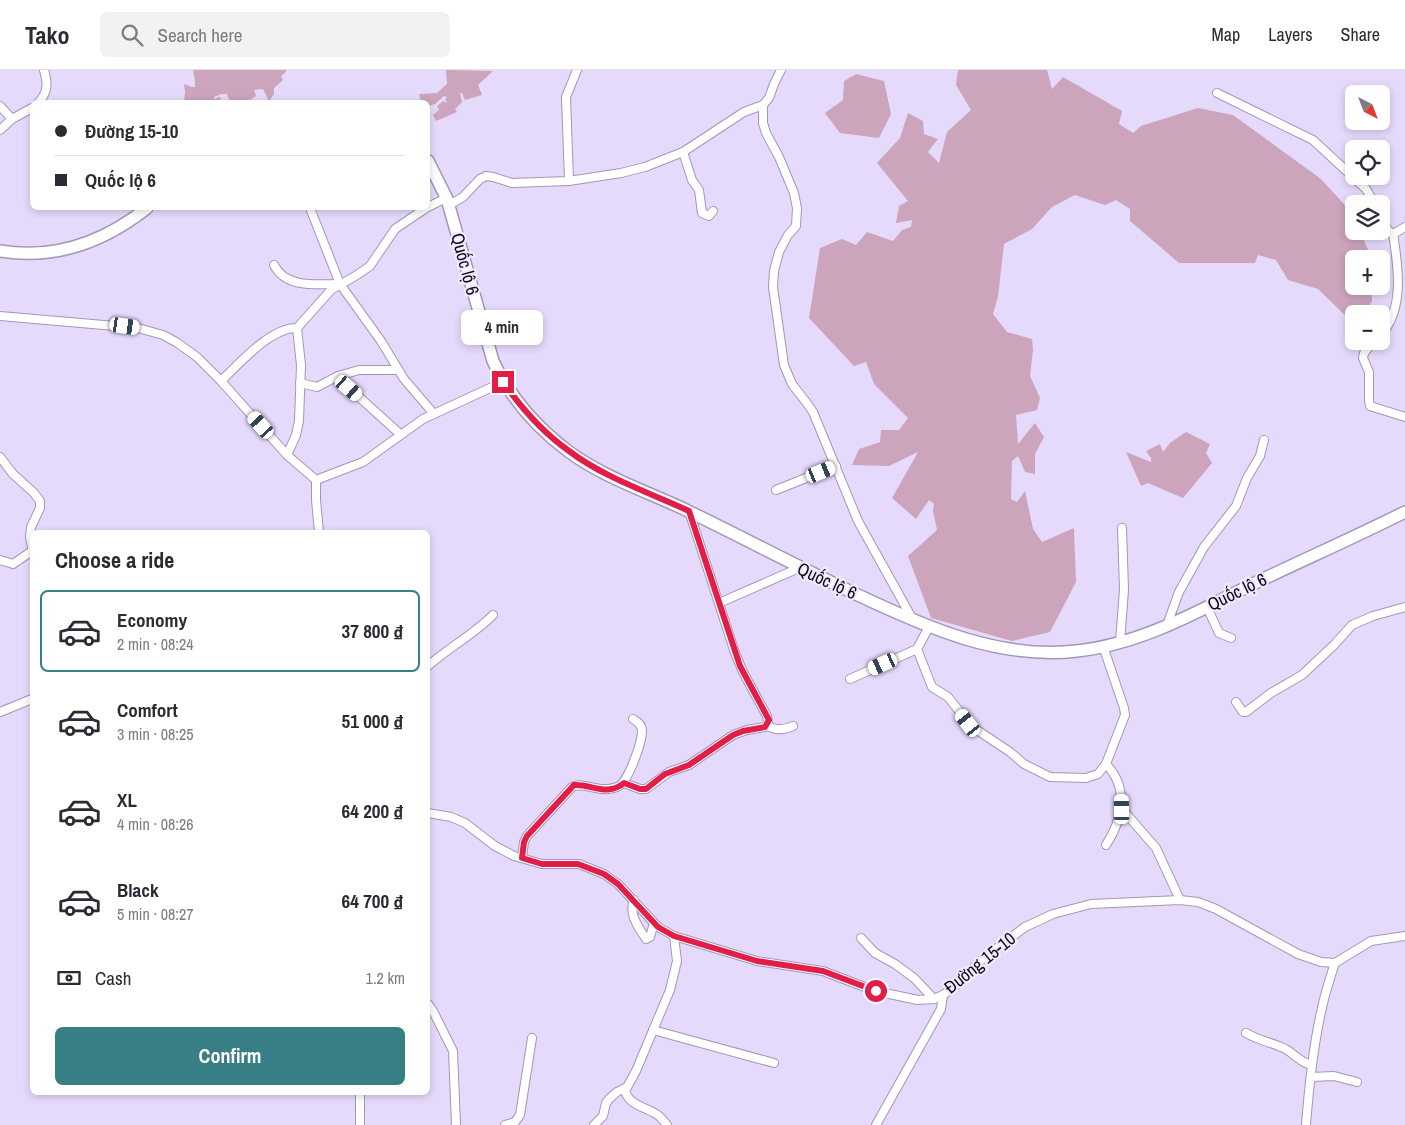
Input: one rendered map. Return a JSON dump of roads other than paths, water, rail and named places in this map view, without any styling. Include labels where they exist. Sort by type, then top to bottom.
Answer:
[{"type":"highway","name":"Quốc lộ 6","points":[[430,165],[448,201],[493,361],[503,382],[534,422],[569,452],[599,470],[689,511],[799,568],[914,622],[976,642],[1009,650],[1052,654],[1104,646],[1167,625],[1405,512]]},
{"type":"highway","points":[[0,251],[41,254],[60,252],[105,235],[144,210]]},
{"type":"street","points":[[40,100],[47,87],[44,70]]},
{"type":"street","points":[[569,181],[566,97],[577,70]]},
{"type":"street","points":[[430,206],[463,197],[486,176],[512,183],[569,181],[635,170],[665,160],[704,140],[739,115],[763,105],[769,98],[781,70]]},
{"type":"street","points":[[1218,93],[1313,140],[1369,195]]},
{"type":"street","points":[[763,105],[763,124],[766,134],[785,170],[794,193],[797,208],[796,226],[784,242],[774,271],[773,287],[784,365],[792,384],[813,412],[861,525],[914,622]]},
{"type":"street","points":[[0,106],[12,119]]},
{"type":"street","points":[[0,130],[12,119],[30,109]]},
{"type":"street","points":[[683,152],[692,180],[699,190],[702,213],[708,216],[713,212]]},
{"type":"street","points":[[311,210],[340,284],[381,341],[408,385],[434,414]]},
{"type":"street","points":[[221,381],[263,341],[290,328],[297,328],[327,294],[340,284],[364,271],[374,261],[395,229],[423,210]]},
{"type":"street","points":[[1393,233],[1405,226]]},
{"type":"street","points":[[1390,323],[1399,286],[1393,233]]},
{"type":"street","points":[[274,265],[282,276],[300,283],[340,284]]},
{"type":"street","points":[[0,316],[125,326],[150,331],[187,348],[221,381],[288,455],[316,480],[319,530]]},
{"type":"street","points":[[288,455],[299,425],[302,365],[297,328]]},
{"type":"street","points":[[1366,350],[1364,358],[1369,372],[1368,401],[1370,406],[1405,417]]},
{"type":"street","points":[[300,383],[317,387],[338,376],[359,370],[398,370]]},
{"type":"street","points":[[316,480],[363,462],[400,434],[434,414],[503,382]]},
{"type":"street","points":[[349,388],[400,434]]},
{"type":"street","points":[[1167,625],[1179,592],[1204,547],[1236,506],[1247,478],[1260,456],[1264,440]]},
{"type":"street","points":[[0,457],[9,470],[40,501],[40,508],[31,530]]},
{"type":"street","points":[[776,490],[836,466]]},
{"type":"street","points":[[689,511],[740,666],[768,716],[767,725]]},
{"type":"street","points":[[317,517],[323,530]]},
{"type":"street","points":[[1120,642],[1124,585],[1122,528]]},
{"type":"street","points":[[0,560],[13,564],[30,552]]},
{"type":"street","points":[[719,603],[799,568]]},
{"type":"street","points":[[1207,606],[1219,633],[1231,638]]},
{"type":"street","points":[[1236,702],[1243,712],[1246,712],[1271,693],[1302,675],[1352,625],[1373,616],[1405,607]]},
{"type":"street","points":[[430,664],[478,629],[493,615]]},
{"type":"street","points":[[850,678],[917,649],[929,627]]},
{"type":"street","points":[[917,649],[932,687],[948,697],[971,726],[1010,752],[1024,764],[1054,777],[1086,778],[1098,774],[1106,764],[1114,739],[1124,718],[1124,711],[1104,646]]},
{"type":"street","points":[[0,712],[30,700]]},
{"type":"street","points":[[522,858],[524,842],[527,836],[572,787],[580,785],[605,790],[624,783],[642,732],[640,724],[633,719]]},
{"type":"street","points":[[624,783],[640,789],[646,789],[665,774],[689,765],[733,735],[767,725],[771,728],[782,730],[792,726]]},
{"type":"street","points":[[1106,764],[1115,774],[1119,783],[1122,809],[1106,846]]},
{"type":"street","points":[[1122,809],[1156,848],[1180,900]]},
{"type":"street","name":"Đường 15-10","points":[[430,813],[451,817],[466,823],[495,846],[522,858],[542,864],[573,863],[589,867],[614,880],[654,923],[665,932],[674,936],[757,961],[823,971],[890,996],[918,1000],[934,999],[943,995],[953,988],[972,968],[1025,927],[1053,914],[1091,904],[1180,900],[1210,906],[1310,959],[1335,963]]},
{"type":"street","points":[[634,900],[631,911],[646,939],[650,937],[654,923]]},
{"type":"street","points":[[668,1125],[659,1116],[634,1103],[625,1091],[636,1071],[666,1001],[676,966],[677,953],[674,936]]},
{"type":"street","points":[[1306,1125],[1312,1065],[1322,1006],[1335,963],[1371,941],[1405,936]]},
{"type":"street","points":[[861,938],[875,953],[909,974],[934,999]]},
{"type":"street","points":[[876,1125],[941,1009],[943,995]]},
{"type":"street","points":[[430,1006],[453,1051],[456,1125]]},
{"type":"street","points":[[653,1030],[774,1063]]},
{"type":"street","points":[[1246,1033],[1258,1041],[1281,1047],[1305,1064],[1312,1065]]},
{"type":"street","points":[[504,1125],[515,1122],[520,1115],[532,1038]]},
{"type":"street","points":[[1311,1077],[1334,1076],[1357,1082]]},
{"type":"street","points":[[594,1125],[603,1116],[609,1099],[617,1092],[627,1088]]},
{"type":"street","points":[[360,1095],[360,1125]]}]
